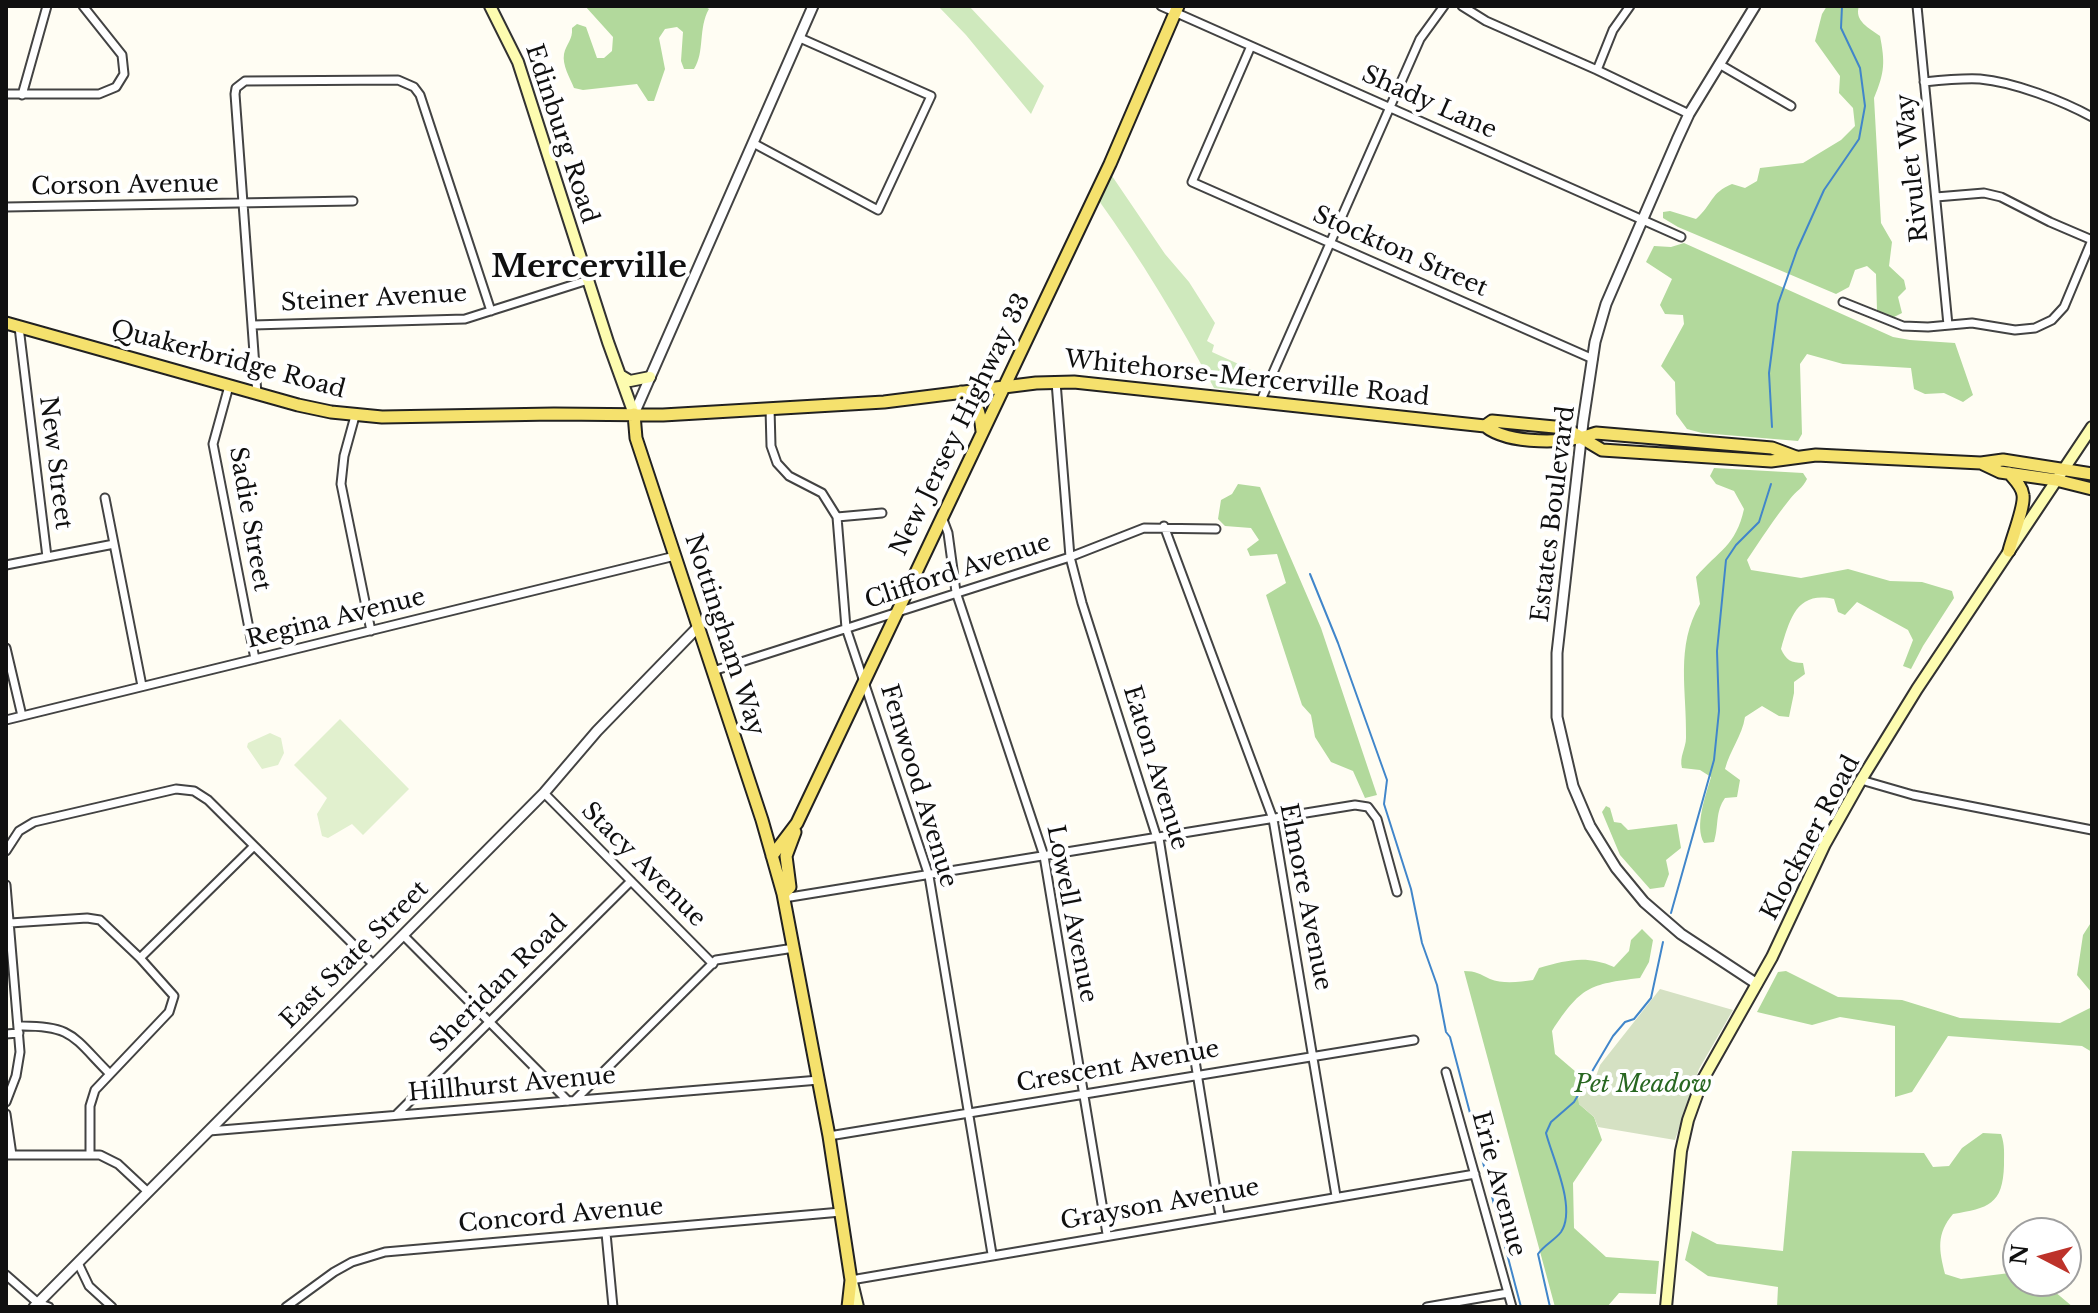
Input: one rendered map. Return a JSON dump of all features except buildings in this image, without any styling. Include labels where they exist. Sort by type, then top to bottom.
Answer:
[{"type":"main road","name":"Edinburg Road","points":[[490,6],[518,62],[634,414]]},
{"type":"main road","name":"New Jersey Highway 33","points":[[772,856],[797,823],[1112,160],[1177,9]]},
{"type":"main road","name":"Quakerbridge Road","points":[[6,323],[298,405],[355,416],[634,414],[770,408]]},
{"type":"main road","points":[[620,375],[630,381],[650,377]]},
{"type":"main road","name":"Whitehorse-Mercerville Road","points":[[770,408],[884,402],[1056,382],[1100,383],[1485,426],[1492,421],[1565,428],[1581,439],[1596,433],[1714,442],[1772,448],[1796,457],[1816,455],[1981,463],[2003,460],[2092,474]]},
{"type":"main road","points":[[961,392],[974,401],[980,410],[982,431]]},
{"type":"main road","name":"Nottingham Way","points":[[634,414],[636,438],[699,626],[783,896],[829,1136],[851,1280],[848,1307]]},
{"type":"main road","name":"Klockner Road","points":[[1666,1307],[1680,1160],[1686,1124],[1702,1081],[1757,984],[1829,837],[1861,780],[2092,427]]},
{"type":"main road","name":"Whitehorse-Mercerville Road","points":[[1981,463],[2004,473],[2056,480],[2092,489]]},
{"type":"main road","points":[[2004,473],[2019,485],[2023,494],[2009,551]]},
{"type":"main road","points":[[783,896],[790,887],[786,856],[797,823]]},
{"type":"main road","points":[[851,1280],[858,1307]]},
{"type":"street","points":[[22,95],[47,6]]},
{"type":"street","points":[[6,94],[103,94],[116,87],[125,68],[122,55],[83,6]]},
{"type":"street","points":[[634,414],[813,6]]},
{"type":"street","name":"Shady Lane","points":[[1161,6],[1177,9],[1251,46],[1681,237]]},
{"type":"street","points":[[1261,400],[1420,39],[1444,6]]},
{"type":"street","points":[[1462,6],[1486,21],[1689,114]]},
{"type":"street","points":[[1597,70],[1613,30],[1630,6]]},
{"type":"street","name":"Estates Boulevard","points":[[1755,6],[1689,114],[1606,304],[1593,359],[1581,439],[1556,673],[1560,739],[1573,786],[1601,846],[1644,902],[1699,948],[1757,984]]},
{"type":"street","name":"Rivulet Way","points":[[1917,6],[1948,325]]},
{"type":"street","points":[[753,143],[878,210],[931,96],[800,38]]},
{"type":"street","name":"Stockton Street","points":[[1251,46],[1192,182],[1593,359]]},
{"type":"street","points":[[1719,64],[1791,106]]},
{"type":"street","points":[[1924,82],[1967,79],[1996,82],[2092,117]]},
{"type":"street","points":[[257,394],[235,94],[240,84],[250,80],[398,80],[414,87],[420,95],[491,311]]},
{"type":"street","points":[[1843,302],[1903,326],[1987,324],[2025,330],[2043,325],[2064,307],[2092,240],[1993,194],[1936,197]]},
{"type":"street","name":"Corson Avenue","points":[[6,207],[353,201]]},
{"type":"street","name":"Steiner Avenue","points":[[253,325],[465,319],[588,280]]},
{"type":"street","name":"New Street","points":[[19,327],[47,557]]},
{"type":"street","name":"Eaton Avenue","points":[[1056,382],[1070,557],[1158,838],[1220,1215]]},
{"type":"street","name":"Sadie Street","points":[[229,386],[213,444],[255,659]]},
{"type":"street","points":[[770,408],[771,446],[777,463],[789,476],[822,493],[837,517],[882,513]]},
{"type":"street","points":[[355,416],[344,456],[341,484],[371,631]]},
{"type":"street","points":[[105,498],[142,686]]},
{"type":"street","name":"Lowell Avenue","points":[[942,516],[948,533],[956,592],[1044,856],[1107,1234]]},
{"type":"street","name":"Fenwood Avenue","points":[[837,517],[846,628],[929,876],[992,1254]]},
{"type":"street","name":"Elmore Avenue","points":[[1164,526],[1273,819],[1336,1196]]},
{"type":"street","name":"Clifford Avenue","points":[[713,671],[1070,557],[1144,528],[1216,529]]},
{"type":"street","points":[[6,565],[114,544]]},
{"type":"street","name":"Regina Avenue","points":[[6,720],[675,556]]},
{"type":"street","name":"East State Street","points":[[36,1305],[544,793],[597,731],[699,626]]},
{"type":"street","points":[[6,648],[22,716]]},
{"type":"street","points":[[1861,780],[1913,795],[2092,830]]},
{"type":"street","points":[[6,851],[19,831],[34,822],[176,789],[201,795],[374,965]]},
{"type":"street","name":"Stacy Avenue","points":[[544,793],[713,964]]},
{"type":"street","points":[[783,896],[929,876],[1355,805],[1368,807],[1377,819],[1397,892]]},
{"type":"street","points":[[140,958],[254,846]]},
{"type":"street","name":"Sheridan Road","points":[[396,1115],[631,881]]},
{"type":"street","points":[[6,885],[19,1030],[19,1065],[6,1102]]},
{"type":"street","points":[[10,923],[87,918],[100,920],[172,991],[174,1002],[169,1012],[109,1073],[92,1097],[90,1153]]},
{"type":"street","points":[[404,936],[572,1100],[716,960],[794,948]]},
{"type":"street","points":[[6,1034],[47,1026],[65,1031],[109,1073]]},
{"type":"street","name":"Crescent Avenue","points":[[829,1136],[1313,1054],[1414,1040]]},
{"type":"street","name":"Erie Avenue","points":[[1446,1072],[1512,1307]]},
{"type":"street","name":"Hillhurst Avenue","points":[[209,1131],[819,1080]]},
{"type":"street","points":[[6,1114],[9,1155],[90,1153],[118,1164],[148,1192]]},
{"type":"street","name":"Grayson Avenue","points":[[851,1280],[1107,1234],[1475,1174]]},
{"type":"street","name":"Concord Avenue","points":[[286,1307],[296,1304],[334,1272],[352,1262],[385,1252],[841,1212]]},
{"type":"street","points":[[606,1233],[613,1307]]},
{"type":"street","points":[[78,1263],[89,1286],[112,1307]]},
{"type":"street","points":[[6,1275],[36,1305],[49,1307]]},
{"type":"street","points":[[1427,1307],[1508,1293]]},
{"type":"green space","points":[[585,6],[704,6],[709,9],[694,69],[684,69],[681,61],[683,32],[677,27],[665,29],[659,38],[665,69],[654,101],[648,101],[637,84],[583,90],[574,88],[564,58],[572,28],[577,24],[586,27],[597,58],[604,58],[612,51],[613,37]]},
{"type":"green space","points":[[938,6],[969,6],[1044,86],[1031,114],[966,35]]},
{"type":"green space","points":[[1827,6],[1859,6],[1861,20],[1880,36],[1883,67],[1874,98],[1881,223],[1892,242],[1889,266],[1904,280],[1906,289],[1898,297],[1902,313],[1892,318],[1877,311],[1876,274],[1867,266],[1855,270],[1849,287],[1836,294],[1663,218],[1663,212],[1670,211],[1696,219],[1725,187],[1732,184],[1745,188],[1757,181],[1760,168],[1803,163],[1841,140],[1855,126],[1853,108],[1839,93],[1840,76],[1815,41]]},
{"type":"green space","points":[[1110,173],[1215,323],[1207,341],[1214,345],[1212,352],[1265,376],[1261,383],[1243,391],[1214,388],[1159,291],[1097,198]]},
{"type":"green space","points":[[1684,243],[1893,337],[1955,343],[1973,395],[1963,402],[1944,393],[1925,394],[1914,389],[1911,368],[1843,364],[1807,354],[1800,364],[1802,434],[1798,441],[1687,429],[1676,414],[1675,382],[1661,366],[1684,324],[1683,315],[1665,314],[1660,305],[1672,279],[1646,262],[1654,246],[1671,247]]},
{"type":"green space","points":[[1714,468],[1803,473],[1807,479],[1778,514],[1747,560],[1751,570],[1801,578],[1848,569],[1890,581],[1922,582],[1952,591],[1954,598],[1911,669],[1903,666],[1913,640],[1908,630],[1857,602],[1845,615],[1838,612],[1834,599],[1811,599],[1803,603],[1792,617],[1781,649],[1789,660],[1803,663],[1805,674],[1794,682],[1789,717],[1779,716],[1762,706],[1745,717],[1725,769],[1740,780],[1737,797],[1725,798],[1714,842],[1704,843],[1700,828],[1711,777],[1700,770],[1682,768],[1681,764],[1686,738],[1684,669],[1687,636],[1700,604],[1696,577],[1731,540],[1744,509],[1734,491],[1716,484],[1710,476]]},
{"type":"green space","points":[[1238,484],[1260,487],[1321,628],[1377,795],[1365,798],[1353,771],[1331,762],[1315,737],[1311,715],[1302,705],[1266,595],[1286,583],[1277,554],[1250,556],[1247,549],[1259,540],[1251,528],[1225,526],[1218,519],[1221,500],[1232,494]]},
{"type":"green space","points":[[340,719],[409,789],[363,835],[352,824],[328,838],[322,836],[317,814],[327,798],[294,765]]},
{"type":"green space","points":[[270,733],[281,738],[284,753],[278,765],[262,769],[247,747],[248,743]]},
{"type":"green space","points":[[1606,806],[1610,808],[1614,822],[1621,823],[1628,830],[1677,824],[1681,848],[1666,860],[1669,874],[1664,887],[1650,889],[1620,855],[1602,812]]},
{"type":"green space","points":[[2092,921],[2092,993],[2077,975],[2083,935]]},
{"type":"green space","points":[[1642,929],[1653,940],[1649,962],[1640,978],[1588,990],[1571,1005],[1552,1031],[1555,1054],[1576,1072],[1579,1104],[1594,1117],[1602,1140],[1573,1183],[1574,1228],[1606,1257],[1659,1261],[1656,1294],[1619,1293],[1607,1307],[1555,1307],[1464,971],[1475,972],[1495,981],[1511,982],[1533,980],[1539,968],[1568,961],[1595,961],[1614,967],[1629,951],[1631,940]]},
{"type":"green space","points":[[1786,971],[1838,997],[1902,1000],[1960,1018],[2060,1023],[2092,1007],[2092,1052],[2082,1046],[1948,1036],[1912,1092],[1895,1097],[1895,1026],[1840,1017],[1812,1025],[1757,1012],[1778,972]]},
{"type":"green space","name":"Pet Meadow","points":[[1660,989],[1733,1010],[1699,1069],[1675,1140],[1598,1127],[1594,1117],[1579,1104],[1587,1082],[1594,1082],[1600,1065]]},
{"type":"green space","points":[[1983,1133],[2001,1134],[2003,1178],[2001,1189],[1991,1202],[1953,1214],[1948,1221],[1940,1242],[1945,1274],[1961,1279],[2002,1274],[2002,1297],[2061,1297],[2073,1307],[1777,1307],[1778,1287],[1708,1276],[1685,1260],[1692,1231],[1717,1244],[1783,1251],[1792,1151],[1924,1153],[1933,1167],[1949,1166],[1962,1148]]},
{"type":"waterway","points":[[1772,427],[1769,373],[1778,304],[1797,250],[1824,190],[1859,139],[1865,106],[1860,68],[1841,28],[1842,6]]},
{"type":"waterway","points":[[1671,913],[1714,760],[1719,711],[1717,651],[1726,560],[1759,522],[1771,484]]},
{"type":"waterway","points":[[1310,574],[1387,780],[1384,804],[1411,889],[1422,943],[1437,985],[1446,1032],[1450,1037],[1521,1307]]},
{"type":"waterway","points":[[1550,1307],[1538,1254],[1561,1232],[1566,1210],[1562,1182],[1546,1133],[1551,1122],[1574,1102],[1613,1036],[1625,1022],[1634,1019],[1651,998],[1663,942]]},
{"type":"district","name":"Mercerville","points":[[589,268]]}]
